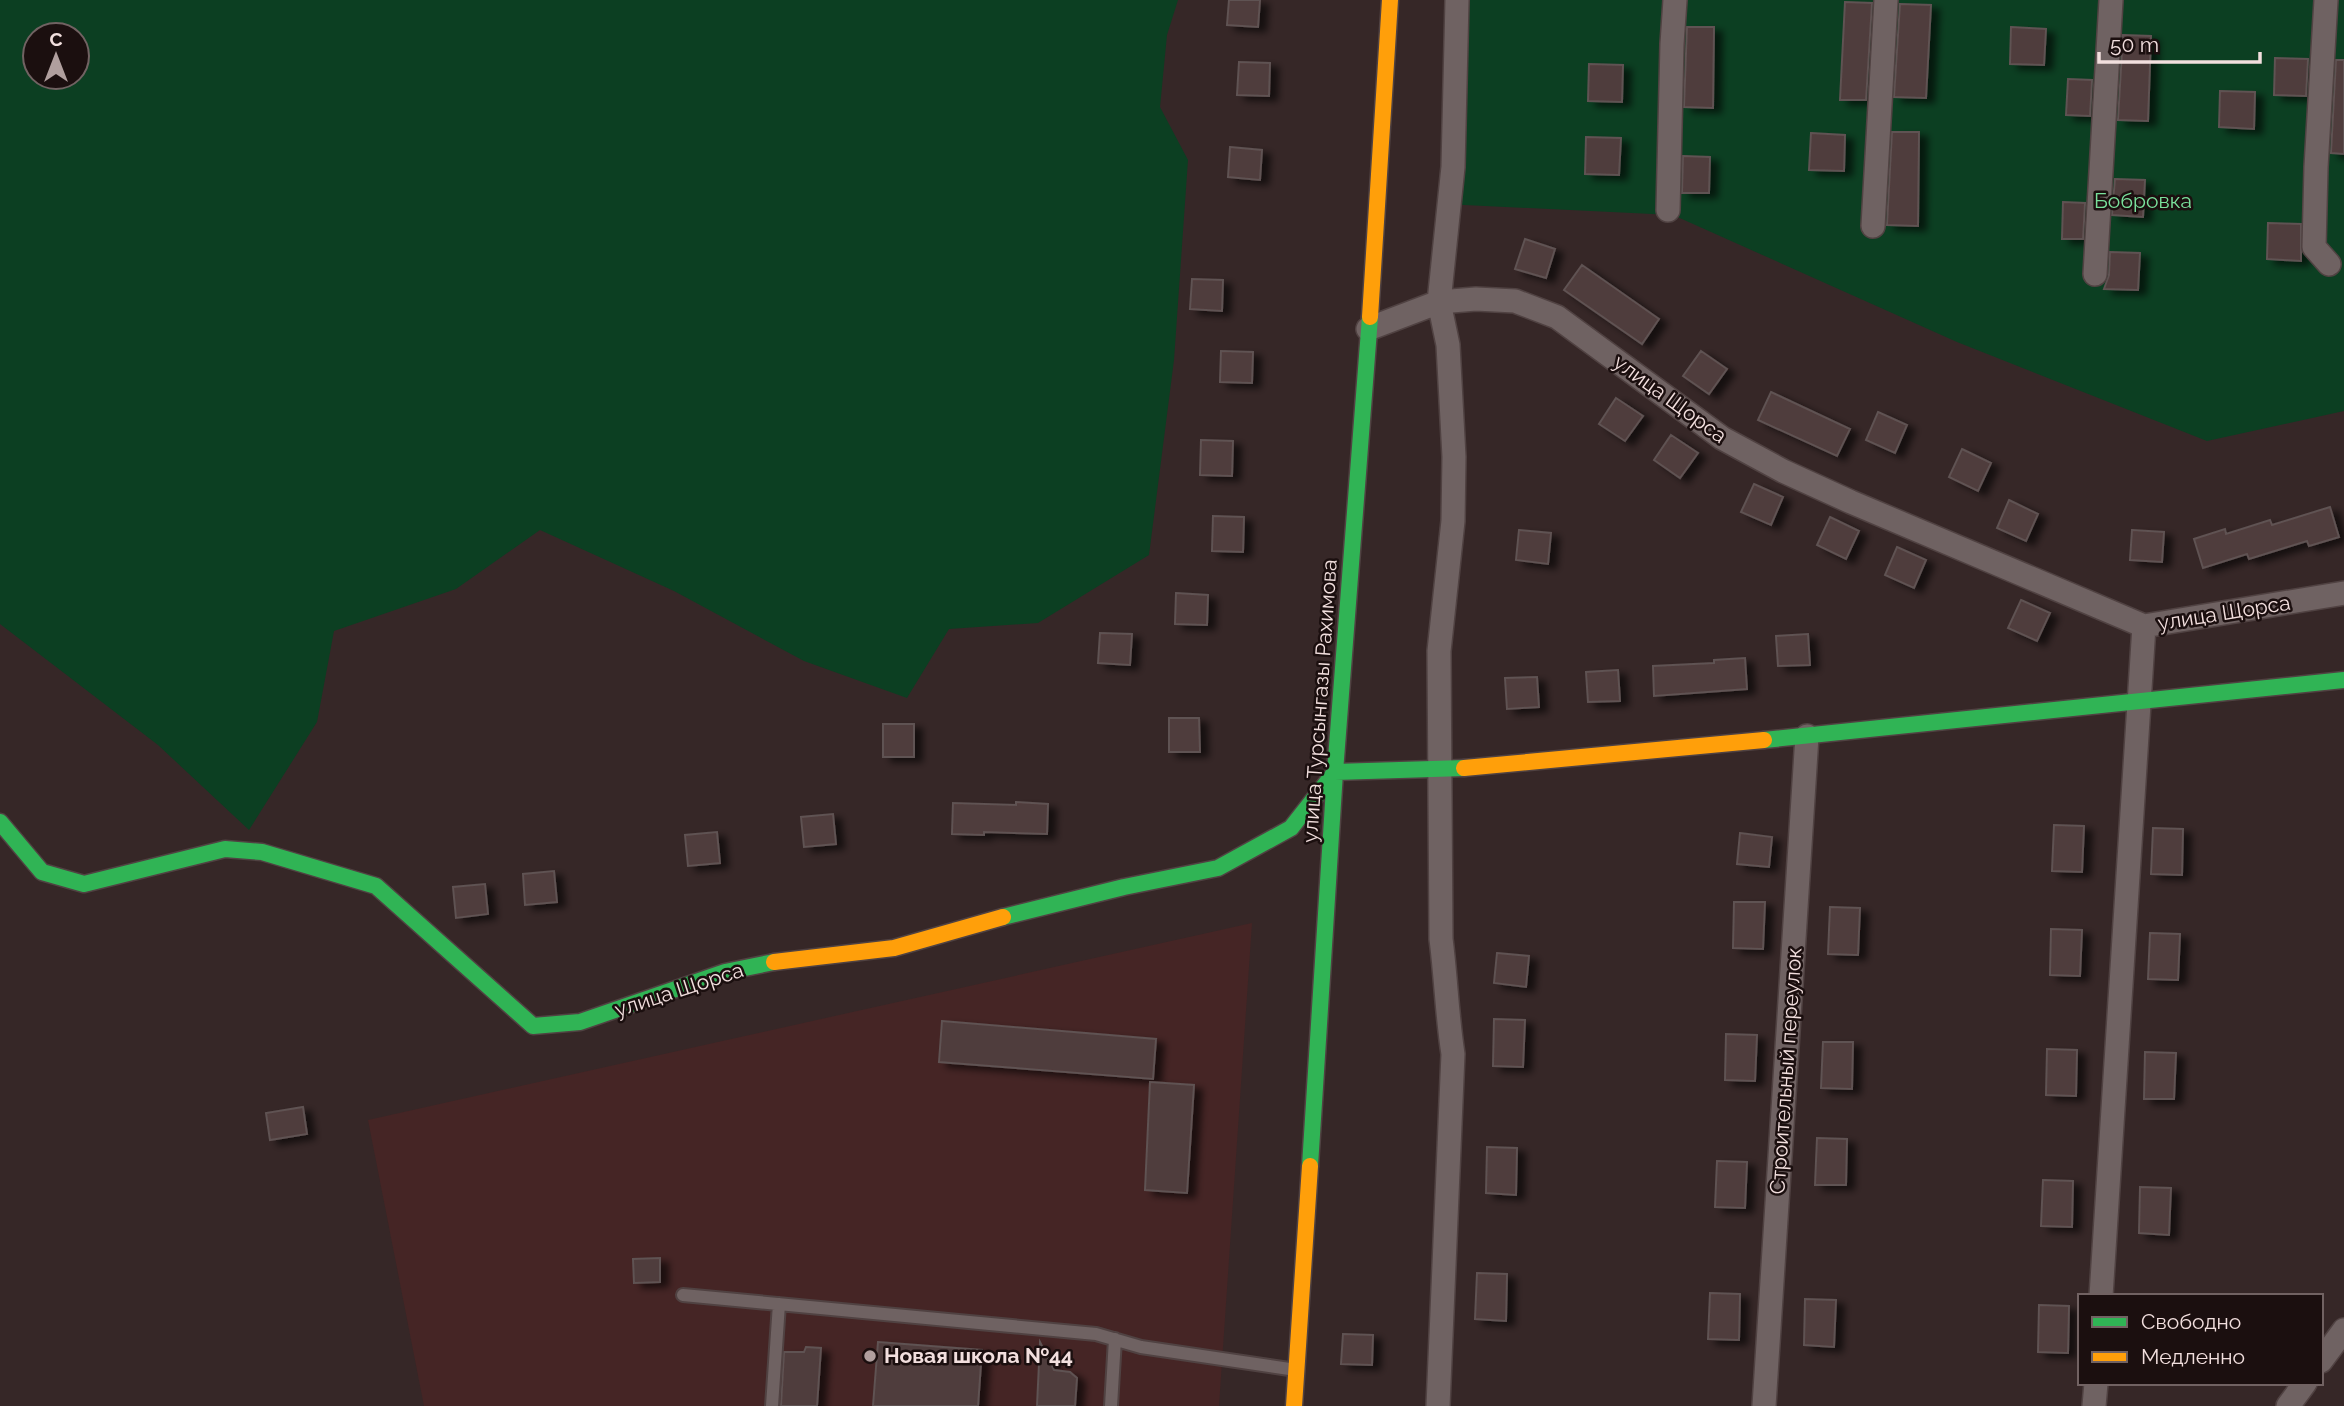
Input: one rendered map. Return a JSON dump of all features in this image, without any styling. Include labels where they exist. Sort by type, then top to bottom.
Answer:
[{"type":"street","name":"улица Турсынгазы Рахимова","points":[[1294,1406],[1335,772],[1374,270],[1390,0]]},
{"type":"street","points":[[1438,1406],[1453,1054],[1446,1008],[1441,939],[1439,651],[1453,521],[1454,457],[1448,345],[1439,302],[1453,167],[1457,0]]},
{"type":"street","points":[[1668,210],[1675,0]]},
{"type":"street","points":[[1873,226],[1886,0]]},
{"type":"street","points":[[2095,274],[2111,0]]},
{"type":"street","points":[[2326,0],[2314,247],[2337,263]]},
{"type":"street","name":"улица Щорса","points":[[1368,329],[1439,302],[1476,299],[1515,301],[1557,317],[1722,438],[1783,471],[2144,626],[2344,593]]},
{"type":"street","points":[[2101,1294],[2144,626]]},
{"type":"street","points":[[1335,772],[1440,770],[1807,736],[2138,699],[2344,681]]},
{"type":"street","name":"Строительный переулок","points":[[1765,1406],[1807,736]]},
{"type":"street","name":"улица Щорса","points":[[0,822],[42,872],[85,884],[225,849],[262,852],[376,886],[533,1026],[580,1022],[724,972],[781,961],[894,948],[990,920],[1124,887],[1218,868],[1291,828],[1335,772]]},
{"type":"street","points":[[2323,1358],[2344,1330]]},
{"type":"street","points":[[2094,1406],[2096,1385]]},
{"type":"street","points":[[2288,1406],[2304,1385]]},
{"type":"lane","points":[[683,1295],[1096,1334],[1141,1347],[1296,1370]]},
{"type":"lane","points":[[772,1406],[779,1304]]},
{"type":"lane","points":[[1111,1406],[1115,1339]]},
{"type":"shaded area","points":[[1252,923],[1219,1406],[424,1406],[368,1120]]},
{"type":"green space","points":[[0,0],[1178,0],[1167,35],[1160,107],[1188,160],[1174,360],[1149,555],[1038,623],[949,629],[907,698],[804,661],[674,591],[540,530],[456,589],[334,631],[317,722],[249,830],[158,745],[0,624]]},
{"type":"green space","name":"Бобровка","points":[[1451,0],[2344,0],[2344,411],[2207,441],[1957,342],[1673,215],[1444,204]]},
{"type":"building","points":[[1229,0],[1260,0],[1258,27],[1227,25]]},
{"type":"building","points":[[1845,2],[1872,3],[1866,100],[1840,100]]},
{"type":"building","points":[[1900,4],[1931,5],[1926,98],[1894,97]]},
{"type":"building","points":[[1687,27],[1714,27],[1713,108],[1684,107]]},
{"type":"building","points":[[2011,27],[2046,29],[2044,65],[2010,64]]},
{"type":"building","points":[[2123,35],[2151,36],[2148,121],[2118,120]]},
{"type":"building","points":[[2275,58],[2308,59],[2306,96],[2274,95]]},
{"type":"building","points":[[2336,60],[2344,60],[2344,154],[2331,153]]},
{"type":"building","points":[[1239,62],[1270,63],[1269,96],[1237,95]]},
{"type":"building","points":[[1589,64],[1623,65],[1622,102],[1588,101]]},
{"type":"building","points":[[2068,79],[2092,80],[2090,116],[2066,115]]},
{"type":"building","points":[[2220,91],[2255,92],[2254,129],[2219,127]]},
{"type":"building","points":[[1892,132],[1919,132],[1918,226],[1887,225]]},
{"type":"building","points":[[1811,133],[1845,135],[1844,171],[1809,170]]},
{"type":"building","points":[[1586,137],[1621,138],[1619,175],[1585,174]]},
{"type":"building","points":[[1230,147],[1262,150],[1260,180],[1228,177]]},
{"type":"building","points":[[1683,156],[1710,157],[1709,193],[1682,193]]},
{"type":"building","points":[[2115,179],[2145,180],[2143,217],[2112,215]]},
{"type":"building","points":[[2063,202],[2085,203],[2083,239],[2062,239]]},
{"type":"building","points":[[2268,223],[2301,224],[2301,261],[2267,259]]},
{"type":"building","points":[[1525,239],[1555,249],[1546,278],[1515,269]]},
{"type":"building","points":[[2110,252],[2140,253],[2138,290],[2104,289],[2109,275]]},
{"type":"building","points":[[1582,265],[1659,319],[1642,344],[1564,290]]},
{"type":"building","points":[[1192,279],[1223,280],[1222,311],[1190,309]]},
{"type":"building","points":[[1221,351],[1253,352],[1252,383],[1220,382]]},
{"type":"building","points":[[1701,351],[1727,369],[1709,394],[1683,376]]},
{"type":"building","points":[[1771,392],[1850,429],[1837,456],[1758,420]]},
{"type":"building","points":[[1616,398],[1643,416],[1625,441],[1599,424]]},
{"type":"building","points":[[1878,412],[1907,425],[1895,453],[1866,440]]},
{"type":"building","points":[[1671,435],[1698,453],[1680,478],[1654,460]]},
{"type":"building","points":[[1201,440],[1233,441],[1232,476],[1200,475]]},
{"type":"building","points":[[1962,449],[1991,463],[1978,491],[1949,477]]},
{"type":"building","points":[[1754,484],[1783,497],[1771,525],[1741,512]]},
{"type":"building","points":[[2009,500],[2038,514],[2026,541],[1997,528]]},
{"type":"building","points":[[2330,507],[2339,537],[2309,546],[2307,541],[2249,559],[2247,554],[2203,568],[2194,539],[2225,529],[2226,534],[2270,520],[2272,525]]},
{"type":"building","points":[[1213,516],[1244,517],[1243,552],[1212,551]]},
{"type":"building","points":[[1830,517],[1859,531],[1846,559],[1817,545]]},
{"type":"building","points":[[1519,530],[1551,533],[1548,564],[1516,560]]},
{"type":"building","points":[[2132,530],[2164,532],[2162,562],[2130,560]]},
{"type":"building","points":[[1897,547],[1926,560],[1914,588],[1885,575]]},
{"type":"building","points":[[1176,593],[1208,595],[1207,625],[1175,624]]},
{"type":"building","points":[[2021,600],[2050,613],[2037,641],[2008,628]]},
{"type":"building","points":[[1100,633],[1132,634],[1130,665],[1098,663]]},
{"type":"building","points":[[1808,634],[1810,665],[1778,666],[1776,636]]},
{"type":"building","points":[[1745,658],[1747,689],[1654,696],[1653,666],[1714,663],[1714,660]]},
{"type":"building","points":[[1618,670],[1620,701],[1588,702],[1586,672]]},
{"type":"building","points":[[1537,677],[1539,707],[1507,709],[1505,678]]},
{"type":"building","points":[[1169,718],[1199,718],[1200,752],[1169,752]]},
{"type":"building","points":[[883,724],[914,724],[914,757],[883,757]]},
{"type":"building","points":[[1016,802],[1048,804],[1047,834],[952,834],[953,803],[1016,805]]},
{"type":"building","points":[[833,814],[836,844],[804,847],[801,817]]},
{"type":"building","points":[[2054,825],[2084,826],[2082,872],[2052,871]]},
{"type":"building","points":[[2153,828],[2183,829],[2182,875],[2151,874]]},
{"type":"building","points":[[717,832],[720,863],[688,866],[685,835]]},
{"type":"building","points":[[1740,833],[1772,837],[1769,867],[1737,864]]},
{"type":"building","points":[[554,871],[557,902],[525,905],[523,874]]},
{"type":"building","points":[[485,884],[488,914],[456,918],[453,887]]},
{"type":"building","points":[[1734,902],[1765,902],[1763,949],[1733,948]]},
{"type":"building","points":[[1830,907],[1860,908],[1858,955],[1828,954]]},
{"type":"building","points":[[2051,929],[2082,930],[2080,976],[2050,975]]},
{"type":"building","points":[[2150,933],[2180,934],[2178,980],[2148,979]]},
{"type":"building","points":[[1497,953],[1529,956],[1526,987],[1494,983]]},
{"type":"building","points":[[1494,1019],[1525,1020],[1523,1067],[1493,1066]]},
{"type":"building","points":[[942,1021],[1156,1039],[1153,1079],[939,1062]]},
{"type":"building","points":[[1726,1034],[1757,1035],[1755,1081],[1725,1080]]},
{"type":"building","points":[[1823,1042],[1853,1042],[1852,1089],[1821,1088]]},
{"type":"building","points":[[2047,1049],[2077,1050],[2076,1096],[2046,1095]]},
{"type":"building","points":[[2145,1052],[2176,1053],[2174,1099],[2144,1099]]},
{"type":"building","points":[[1150,1082],[1194,1085],[1187,1193],[1145,1190]]},
{"type":"building","points":[[303,1107],[307,1134],[270,1140],[266,1113]]},
{"type":"building","points":[[1817,1138],[1847,1139],[1846,1185],[1815,1185]]},
{"type":"building","points":[[1487,1147],[1517,1148],[1516,1195],[1486,1193]]},
{"type":"building","points":[[1717,1161],[1747,1162],[1745,1208],[1715,1207]]},
{"type":"building","points":[[2043,1180],[2073,1181],[2072,1227],[2041,1226]]},
{"type":"building","points":[[2140,1187],[2171,1188],[2169,1235],[2139,1233]]},
{"type":"building","points":[[660,1258],[660,1282],[634,1283],[633,1259]]},
{"type":"building","points":[[1477,1273],[1507,1274],[1506,1321],[1475,1319]]},
{"type":"building","points":[[1710,1293],[1740,1294],[1739,1340],[1708,1339]]},
{"type":"building","points":[[1805,1299],[1836,1300],[1834,1347],[1804,1345]]},
{"type":"building","points":[[2039,1305],[2069,1306],[2068,1353],[2038,1352]]},
{"type":"building","points":[[1343,1334],[1373,1335],[1372,1365],[1341,1364]]},
{"type":"building","points":[[878,1342],[982,1350],[978,1406],[873,1406]]},
{"type":"building","name":"Новая школа №44","points":[[1040,1342],[1054,1370],[1070,1372],[1077,1378],[1075,1406],[1037,1406]]},
{"type":"building","points":[[806,1347],[821,1348],[817,1406],[781,1406],[784,1352],[804,1352]]},
{"type":"traffic: fast","points":[[1310,1166],[1335,772],[1370,317]]},
{"type":"traffic: fast","points":[[1764,740],[2344,680]]},
{"type":"traffic: fast","points":[[1003,917],[1124,887],[1218,868],[1291,828],[1335,772],[1464,768]]},
{"type":"traffic: fast","points":[[0,822],[42,872],[84,884],[225,849],[262,852],[376,886],[533,1026],[580,1022],[725,972],[774,962]]},
{"type":"traffic: slow","points":[[1370,317],[1390,0]]},
{"type":"traffic: slow","points":[[1464,768],[1764,740]]},
{"type":"traffic: slow","points":[[774,962],[894,948],[1003,917]]},
{"type":"traffic: slow","points":[[1294,1406],[1310,1166]]},
{"type":"place","name":"Новая школа №44","points":[[870,1356]]}]
